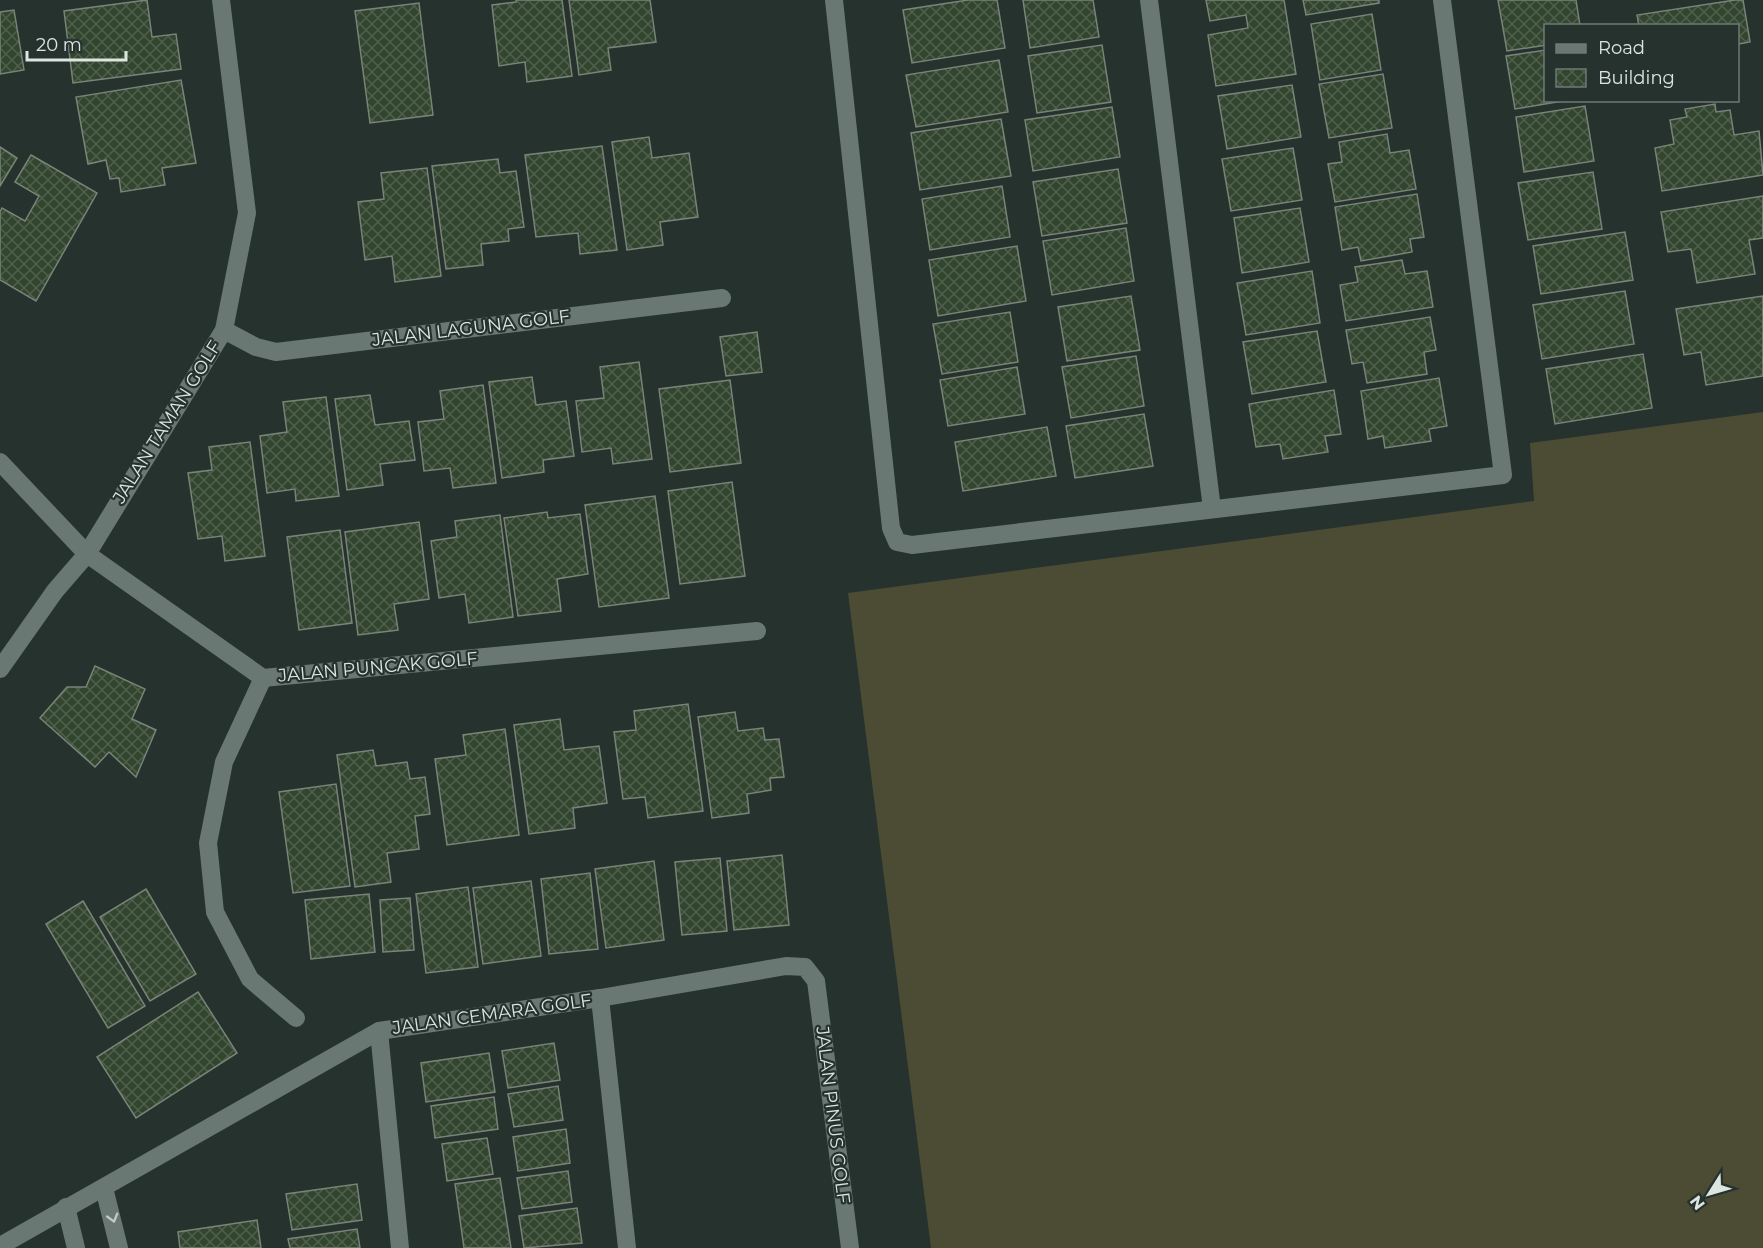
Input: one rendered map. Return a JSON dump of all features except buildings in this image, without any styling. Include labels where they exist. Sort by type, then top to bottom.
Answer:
[{"type":"street","name":"JALAN TAMAN GOLF","points":[[87,554],[224,330],[248,213],[221,0]]},
{"type":"street","points":[[834,0],[891,528],[897,542],[912,545],[1503,475],[1442,0]]},
{"type":"street","points":[[1149,0],[1212,509]]},
{"type":"street","name":"JALAN LAGUNA GOLF","points":[[224,330],[256,347],[276,352],[722,298]]},
{"type":"street","name":"JALAN PUNCAK GOLF","points":[[0,462],[87,554],[263,678],[757,631]]},
{"type":"street","points":[[0,669],[55,591],[87,554]]},
{"type":"street","points":[[263,678],[224,762],[208,843],[214,912],[250,979],[296,1018]]},
{"type":"street","name":"JALAN CEMARA GOLF","points":[[0,1246],[380,1030],[600,998],[786,966],[805,967],[816,981]]},
{"type":"street","name":"JALAN PINUS GOLF","points":[[816,981],[850,1248]]},
{"type":"street","points":[[600,998],[627,1248]]},
{"type":"street","points":[[380,1030],[400,1248]]},
{"type":"street","points":[[104,1188],[119,1248]]},
{"type":"street","points":[[66,1207],[75,1248]]},
{"type":"green space","points":[[1763,412],[1763,1248],[931,1248],[848,593],[1534,501],[1530,443]]}]
